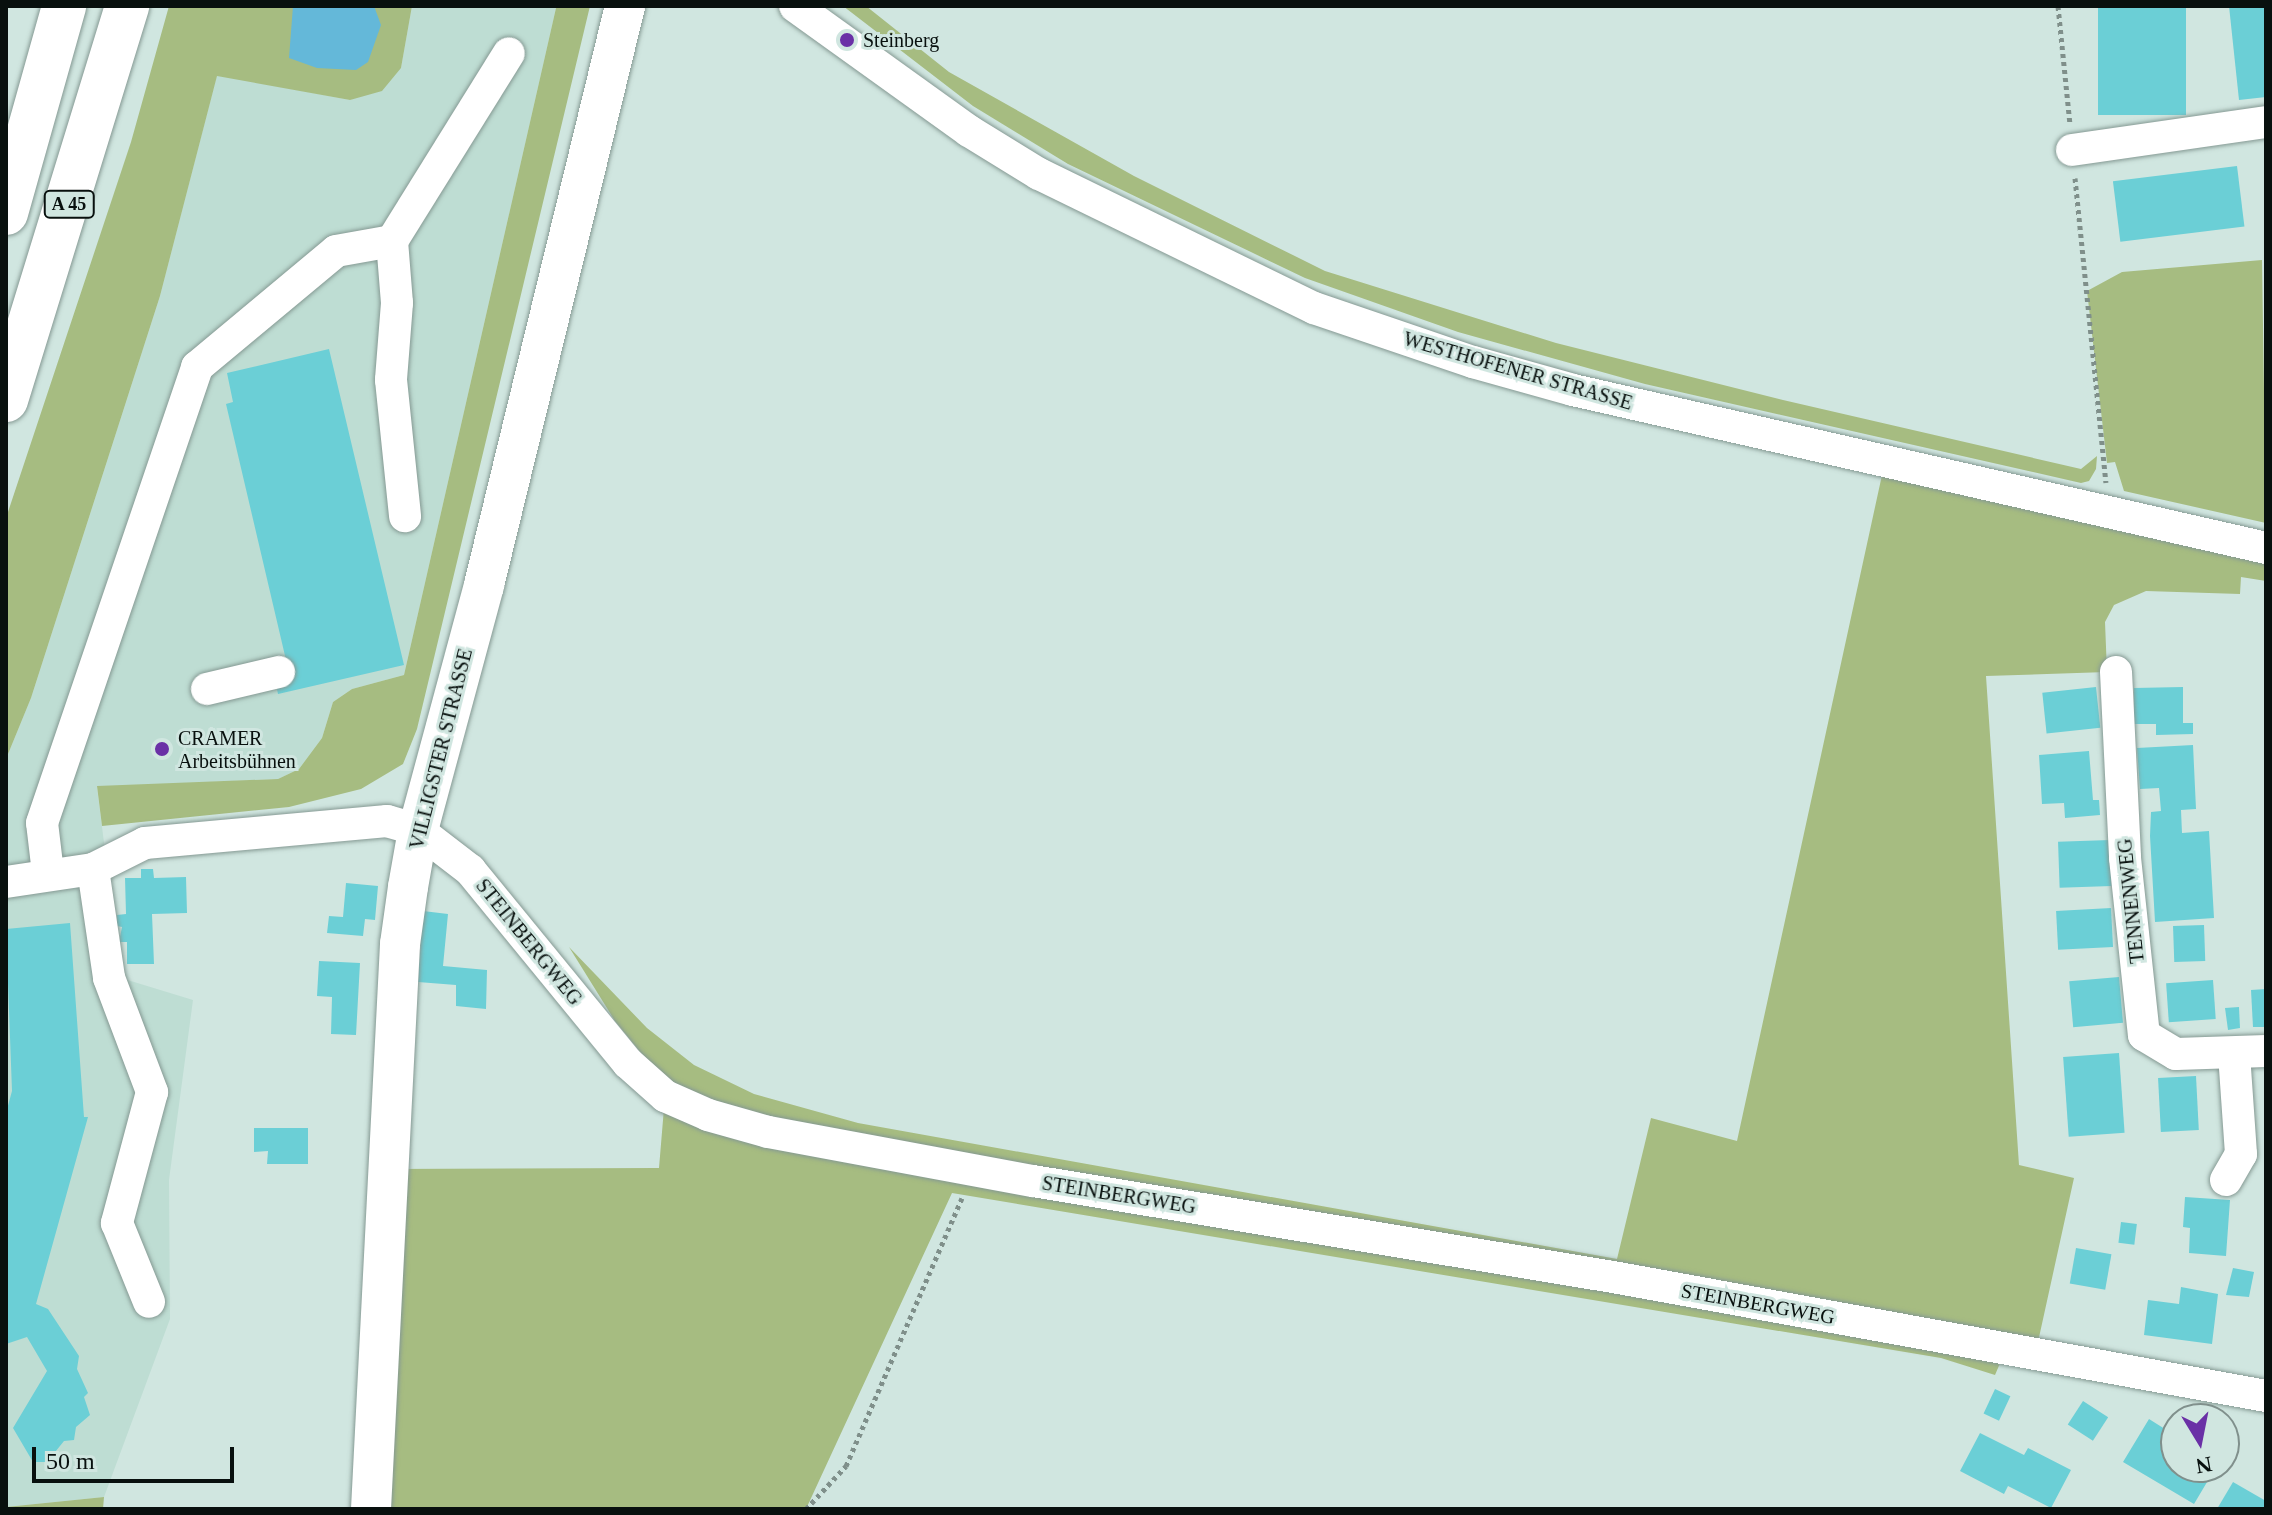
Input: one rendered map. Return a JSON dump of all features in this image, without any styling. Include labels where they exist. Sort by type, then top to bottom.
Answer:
[{"type":"highway","name":"A 45","points":[[6,213],[64,6]]},
{"type":"highway","name":"A 45","points":[[6,400],[127,6]]},
{"type":"main road","name":"VILLIGSTER STRASSE","points":[[371,1509],[400,944],[418,830],[484,585],[625,6]]},
{"type":"street","name":"WESTHOFENER STRASSE","points":[[795,6],[969,131],[1039,174],[1314,308],[1473,362],[1573,390],[2266,548]]},
{"type":"street","points":[[405,516],[391,380],[397,303],[392,241],[509,53]]},
{"type":"street","points":[[2072,150],[2266,122]]},
{"type":"street","points":[[48,873],[42,823],[197,367],[336,251],[392,241]]},
{"type":"street","points":[[207,689],[279,672]]},
{"type":"street","name":"TENNENWEG","points":[[2116,672],[2125,858],[2144,1035],[2176,1054],[2250,1052],[2241,1154],[2226,1180]]},
{"type":"street","name":"STEINBERGWEG","points":[[93,869],[145,843],[387,821],[418,830],[470,870],[628,1063],[665,1096],[708,1115],[768,1132],[1613,1277],[2266,1396]]},
{"type":"street","points":[[6,882],[48,873],[93,869],[109,978],[152,1092],[117,1223],[149,1302]]},
{"type":"path","points":[[2058,6],[2107,463],[2104,510]]},
{"type":"path","points":[[806,1509],[846,1466],[975,1169]]},
{"type":"shaded area","name":"CRAMER Arbeitsbühnen","points":[[412,6],[556,8],[404,675],[352,689],[333,702],[322,738],[299,769],[278,779],[97,787],[121,978],[193,1000],[169,1180],[170,1319],[104,1497],[6,1507],[6,759],[31,698],[160,296],[217,75],[350,100],[401,68]]},
{"type":"green space","points":[[169,6],[412,6],[401,68],[382,91],[350,100],[217,76],[160,296],[31,698],[6,759],[6,518],[131,142]]},
{"type":"green space","points":[[549,6],[590,6],[417,729],[403,764],[361,789],[289,807],[102,826],[97,786],[278,779],[299,769],[322,738],[333,702],[352,689],[404,675],[556,8]]},
{"type":"green space","points":[[843,6],[866,6],[949,72],[1134,176],[1325,271],[1556,343],[1783,400],[2081,469],[2097,456],[2096,469],[2089,481],[2081,483],[1645,384],[1458,332],[1305,278],[1068,164],[973,106]]},
{"type":"green space","points":[[2262,260],[2266,523],[2124,491],[2115,462],[2107,463],[2087,291],[2122,272]]},
{"type":"green space","points":[[1882,475],[2266,563],[2266,581],[2241,577],[2240,594],[2146,591],[2114,605],[2105,622],[2107,672],[1986,676],[2019,1165],[2074,1178],[2038,1342],[759,1118],[679,1087],[654,1069],[615,1021],[569,947],[647,1028],[694,1065],[754,1094],[858,1123],[1617,1259],[1651,1118],[1737,1141]]},
{"type":"green space","points":[[665,1096],[2004,1354],[1995,1375],[1941,1358],[952,1193],[806,1509],[377,1509],[388,1169],[659,1168]]},
{"type":"green space","points":[[104,1497],[103,1509],[6,1509],[6,1507]]},
{"type":"water","points":[[293,6],[374,6],[381,25],[368,62],[356,70],[317,68],[289,58]]},
{"type":"building","points":[[2098,6],[2186,6],[2186,115],[2098,115]]},
{"type":"building","points":[[2229,6],[2266,6],[2266,97],[2239,100]]},
{"type":"building","points":[[2237,166],[2244,227],[2120,242],[2113,181]]},
{"type":"building","points":[[329,349],[404,665],[278,694],[275,681],[286,660],[226,404],[233,402],[227,373]]},
{"type":"building","points":[[2096,687],[2100,728],[2047,733],[2042,693]]},
{"type":"building","points":[[2183,687],[2183,723],[2193,723],[2193,734],[2156,735],[2156,724],[2134,724],[2134,688]]},
{"type":"building","points":[[2193,745],[2196,809],[2181,810],[2182,833],[2209,831],[2214,918],[2155,922],[2150,836],[2151,812],[2161,811],[2159,788],[2140,789],[2137,748]]},
{"type":"building","points":[[2089,751],[2093,800],[2099,800],[2100,815],[2065,818],[2064,803],[2042,804],[2039,755]]},
{"type":"building","points":[[2110,840],[2112,886],[2060,888],[2058,842]]},
{"type":"building","points":[[141,869],[153,869],[154,878],[186,877],[187,913],[152,914],[154,964],[127,964],[127,942],[119,942],[122,927],[117,926],[117,915],[126,914],[125,878],[141,878]]},
{"type":"building","points":[[346,883],[378,886],[375,920],[365,919],[363,936],[327,933],[329,916],[343,917]]},
{"type":"building","points":[[2111,908],[2113,947],[2058,950],[2056,911]]},
{"type":"building","points":[[423,911],[448,914],[443,966],[487,970],[486,1009],[456,1006],[456,985],[418,982]]},
{"type":"building","points":[[70,923],[84,1117],[88,1117],[36,1304],[48,1309],[79,1356],[77,1369],[88,1393],[84,1397],[90,1415],[76,1427],[74,1440],[64,1441],[47,1462],[33,1462],[13,1428],[47,1371],[27,1337],[6,1344],[6,1113],[12,1091],[6,929]]},
{"type":"building","points":[[2204,925],[2205,961],[2174,962],[2173,926]]},
{"type":"building","points":[[319,961],[360,963],[356,1035],[331,1034],[332,997],[317,996]]},
{"type":"building","points":[[2119,977],[2123,1023],[2073,1027],[2069,981]]},
{"type":"building","points":[[2213,980],[2216,1019],[2169,1022],[2166,983]]},
{"type":"building","points":[[2266,989],[2266,1027],[2253,1027],[2251,990]]},
{"type":"building","points":[[2239,1007],[2240,1028],[2228,1030],[2225,1008]]},
{"type":"building","points":[[2119,1053],[2125,1133],[2069,1137],[2063,1057]]},
{"type":"building","points":[[2196,1076],[2199,1130],[2161,1132],[2158,1078]]},
{"type":"building","points":[[254,1128],[308,1128],[308,1164],[267,1164],[268,1151],[254,1152]]},
{"type":"building","points":[[2185,1197],[2230,1200],[2226,1256],[2189,1253],[2190,1228],[2183,1227]]},
{"type":"building","points":[[2121,1222],[2137,1224],[2134,1245],[2118,1243]]},
{"type":"building","points":[[2076,1248],[2111,1254],[2105,1290],[2070,1283]]},
{"type":"building","points":[[2233,1268],[2254,1272],[2249,1297],[2226,1295]]},
{"type":"building","points":[[2181,1287],[2218,1294],[2212,1344],[2144,1335],[2148,1300],[2179,1304]]},
{"type":"building","points":[[1995,1389],[2010,1396],[1999,1421],[1984,1413]]},
{"type":"building","points":[[2083,1401],[2108,1417],[2093,1441],[2068,1424]]},
{"type":"building","points":[[2149,1419],[2160,1426],[2160,1483],[2206,1483],[2194,1504],[2123,1462]]},
{"type":"building","points":[[1980,1433],[2024,1455],[2028,1448],[2071,1470],[2051,1508],[2008,1486],[2004,1494],[1960,1471]]},
{"type":"building","points":[[2232,1483],[2266,1501],[2266,1509],[2217,1509]]},
{"type":"place","name":"Steinberg","points":[[847,40]]},
{"type":"place","name":"CRAMER Arbeitsbühnen","points":[[162,749]]}]
